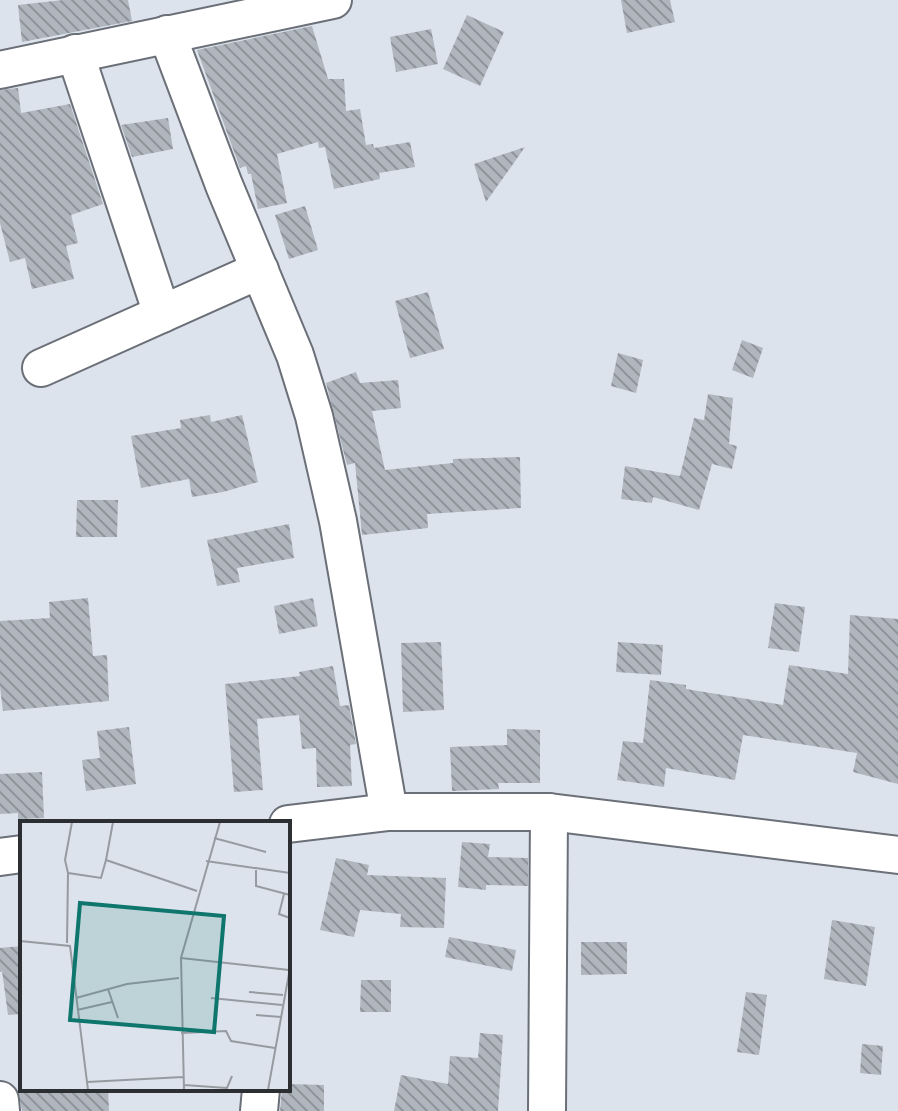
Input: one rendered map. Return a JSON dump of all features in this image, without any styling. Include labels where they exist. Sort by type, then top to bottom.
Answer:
[{"type":"street","points":[[0,70],[333,0]]},
{"type":"street","points":[[167,34],[224,185],[295,355],[314,416],[338,521],[389,812]]},
{"type":"street","points":[[75,53],[162,314]]},
{"type":"street","points":[[41,368],[260,270]]},
{"type":"street","points":[[290,824],[389,812],[549,812],[898,855]]},
{"type":"street","points":[[547,1111],[549,812]]},
{"type":"street","points":[[0,857],[20,854]]},
{"type":"street","points":[[259,1111],[261,1091]]},
{"type":"street","points":[[0,1100],[1,1111]]},
{"type":"building","points":[[63,0],[128,0],[132,21],[22,42],[18,5]]},
{"type":"building","points":[[621,0],[670,0],[675,22],[627,33]]},
{"type":"building","points":[[467,15],[504,32],[480,86],[443,69]]},
{"type":"building","points":[[312,26],[328,79],[344,79],[346,111],[360,109],[366,145],[373,144],[374,148],[410,142],[415,167],[379,173],[380,179],[334,189],[325,147],[319,148],[318,142],[277,154],[287,203],[258,209],[251,174],[248,174],[246,166],[240,168],[197,50]]},
{"type":"building","points":[[431,29],[438,64],[396,72],[390,37]]},
{"type":"building","points":[[18,88],[21,113],[70,104],[103,204],[71,215],[78,243],[66,246],[74,279],[32,289],[25,258],[10,262],[0,223],[0,90]]},
{"type":"building","points":[[168,118],[173,149],[132,157],[121,125]]},
{"type":"building","points":[[525,147],[506,174],[486,202],[474,164]]},
{"type":"building","points":[[305,206],[318,250],[289,259],[275,215]]},
{"type":"building","points":[[428,292],[444,349],[410,358],[395,301]]},
{"type":"building","points":[[742,340],[763,348],[753,378],[732,370]]},
{"type":"building","points":[[618,353],[643,360],[636,393],[611,386]]},
{"type":"building","points":[[356,372],[360,383],[398,380],[401,408],[372,411],[385,470],[453,463],[453,459],[520,457],[521,508],[427,514],[428,528],[362,535],[355,463],[347,465],[326,383]]},
{"type":"building","points":[[708,394],[733,398],[729,444],[737,446],[732,469],[712,464],[699,510],[653,497],[652,503],[621,499],[625,466],[680,476],[694,418],[704,420]]},
{"type":"building","points":[[210,415],[211,422],[242,415],[258,482],[192,497],[189,479],[141,488],[131,436],[181,428],[180,420]]},
{"type":"building","points":[[77,500],[118,500],[117,537],[76,537]]},
{"type":"building","points":[[289,524],[294,558],[237,568],[240,582],[217,586],[207,540]]},
{"type":"building","points":[[88,598],[93,656],[107,655],[109,701],[3,711],[0,621],[50,618],[49,602]]},
{"type":"building","points":[[313,598],[318,626],[279,634],[274,606]]},
{"type":"building","points":[[775,603],[805,607],[799,652],[768,648]]},
{"type":"building","points":[[850,615],[898,619],[898,784],[853,772],[857,753],[743,735],[735,780],[666,768],[664,787],[617,780],[623,741],[643,743],[650,680],[783,705],[789,665],[848,674]]},
{"type":"building","points":[[441,642],[444,710],[403,712],[401,643]]},
{"type":"building","points":[[618,642],[663,645],[661,675],[616,672]]},
{"type":"building","points":[[333,666],[340,706],[349,705],[356,744],[350,745],[352,786],[317,787],[316,748],[302,749],[299,715],[257,719],[263,790],[234,792],[225,684],[300,676],[299,672]]},
{"type":"building","points":[[129,727],[136,784],[86,791],[82,760],[100,758],[97,731]]},
{"type":"building","points":[[507,729],[540,730],[540,783],[498,783],[499,789],[452,791],[450,747],[507,745]]},
{"type":"building","points":[[42,772],[44,818],[18,819],[18,813],[0,814],[0,774]]},
{"type":"building","points":[[462,842],[490,844],[488,857],[528,858],[528,886],[486,885],[486,890],[458,887]]},
{"type":"building","points":[[336,858],[369,865],[367,875],[446,878],[444,928],[400,927],[401,914],[360,910],[354,937],[320,930]]},
{"type":"building","points":[[832,920],[875,927],[866,986],[824,979]]},
{"type":"building","points":[[449,937],[516,950],[512,971],[445,957]]},
{"type":"building","points":[[581,942],[627,942],[627,974],[581,975]]},
{"type":"building","points":[[20,946],[20,1014],[8,1015],[0,972],[0,948]]},
{"type":"building","points":[[361,980],[391,980],[391,1012],[360,1012]]},
{"type":"building","points":[[746,992],[767,995],[759,1055],[737,1052]]},
{"type":"building","points":[[480,1033],[503,1035],[498,1111],[394,1111],[401,1075],[448,1084],[450,1056],[478,1058]]},
{"type":"building","points":[[862,1044],[883,1046],[881,1075],[860,1073]]},
{"type":"building","points":[[290,1084],[324,1085],[324,1111],[280,1111],[282,1091],[290,1091]]},
{"type":"building","points":[[18,1089],[108,1091],[109,1111],[22,1111]]}]
